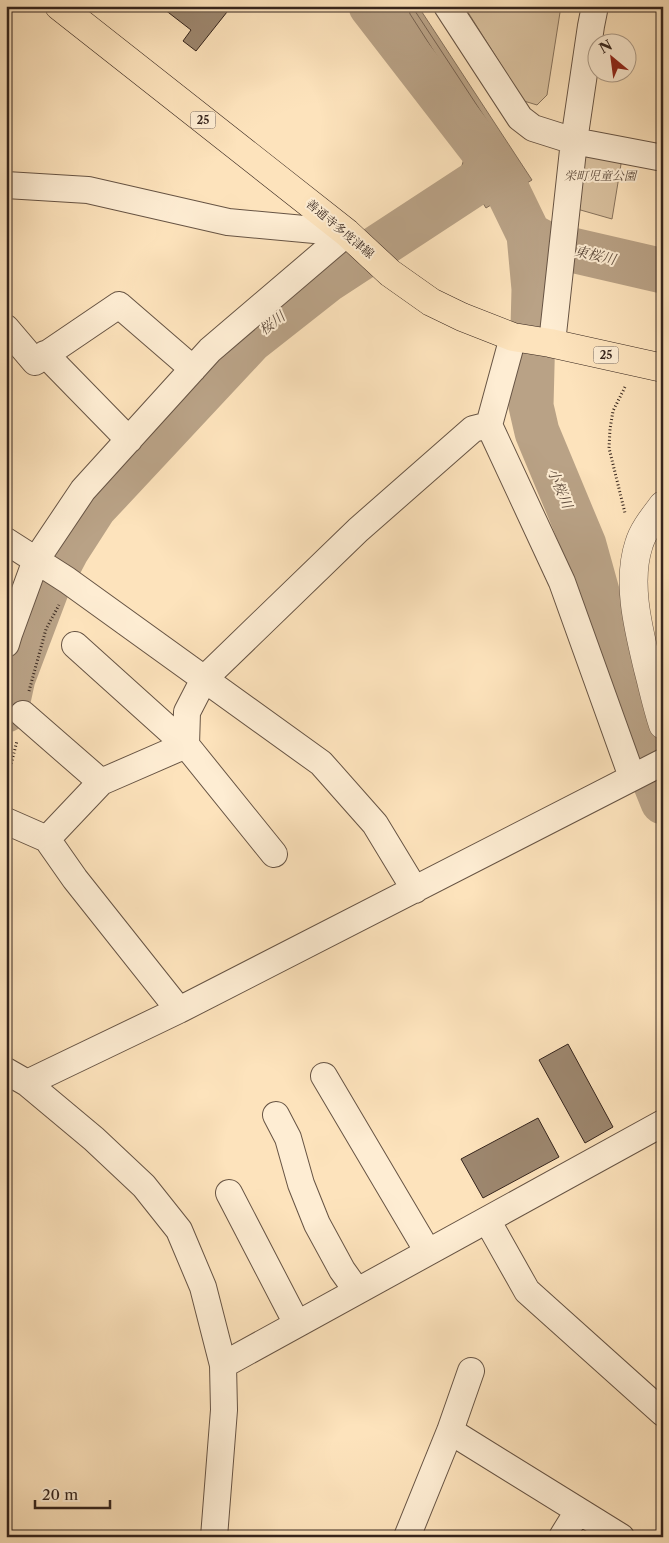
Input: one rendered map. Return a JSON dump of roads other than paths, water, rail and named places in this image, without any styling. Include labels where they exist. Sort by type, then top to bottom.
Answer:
[{"type":"main road","name":"善通寺多度津線","points":[[59,6],[347,233],[390,273],[430,302],[462,317],[514,337],[551,343],[663,368]]},
{"type":"street","points":[[447,6],[520,118],[533,128],[574,141],[663,158]]},
{"type":"street","points":[[551,343],[574,141],[590,26],[595,6]]},
{"type":"street","points":[[6,185],[88,190],[228,222],[347,233]]},
{"type":"street","points":[[6,644],[37,561],[83,490],[210,350],[347,233]]},
{"type":"street","points":[[6,328],[35,362],[119,305],[193,369]]},
{"type":"street","points":[[514,337],[489,425],[562,582],[633,777]]},
{"type":"street","points":[[45,354],[129,440]]},
{"type":"street","points":[[186,745],[187,712],[204,678],[366,524],[473,429],[489,425]]},
{"type":"street","points":[[663,505],[651,521],[639,543],[633,566],[638,630],[663,725]]},
{"type":"street","points":[[6,541],[69,581],[321,763],[375,824],[415,890]]},
{"type":"street","points":[[75,645],[186,745],[274,854]]},
{"type":"street","points":[[23,714],[101,782]]},
{"type":"street","points":[[47,839],[101,782],[186,745]]},
{"type":"street","points":[[214,1537],[224,1410],[223,1365],[203,1287],[179,1230],[144,1186],[94,1139],[16,1077],[179,1010],[661,763]]},
{"type":"street","points":[[6,820],[47,839],[75,878],[179,1010]]},
{"type":"street","points":[[324,1076],[428,1252]]},
{"type":"street","points":[[276,1116],[288,1138],[301,1184],[317,1224],[342,1270],[357,1291]]},
{"type":"street","points":[[223,1365],[663,1123]]},
{"type":"street","points":[[229,1194],[297,1324]]},
{"type":"street","points":[[487,1220],[527,1291],[663,1413]]},
{"type":"street","points":[[407,1537],[450,1431],[471,1371]]},
{"type":"street","points":[[450,1431],[621,1537]]},
{"type":"street","points":[[562,1537],[578,1511]]},
{"type":"water","points":[[357,6],[418,6],[532,180],[486,208],[461,169],[467,148],[459,112]]},
{"type":"waterway","name":"小桜川","points":[[371,6],[497,169],[529,235],[534,289],[531,406],[537,432],[584,545],[639,743],[663,802]]},
{"type":"waterway","name":"桜川","points":[[6,710],[13,678],[47,588],[67,550],[94,508],[251,340],[326,281],[497,169]]},
{"type":"waterway","name":"東桜川","points":[[529,235],[546,244],[663,271]]},
{"type":"park label","name":"栄町児童公園","points":[[600,176]]}]
